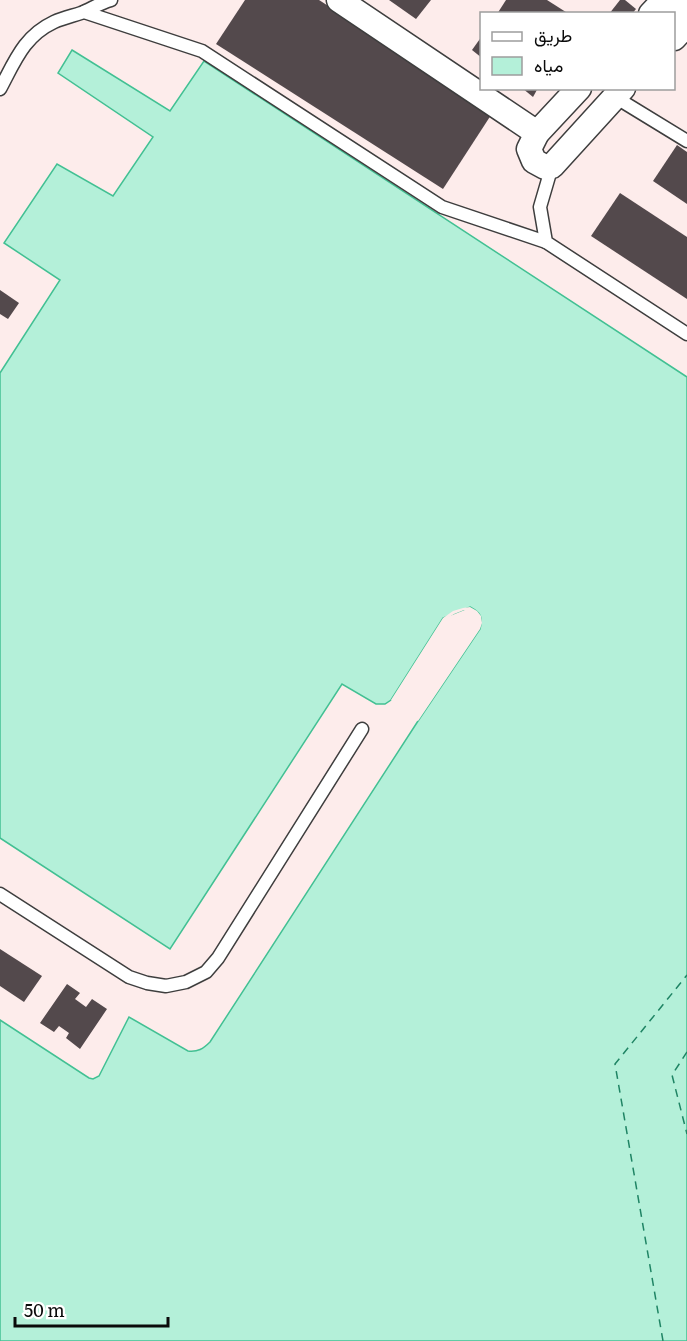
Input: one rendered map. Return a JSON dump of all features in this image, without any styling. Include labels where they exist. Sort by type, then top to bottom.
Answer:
[{"type":"street","points":[[339,0],[537,133]]},
{"type":"street","points":[[653,12],[664,0]]},
{"type":"street","points":[[673,0],[687,13]]},
{"type":"street","points":[[675,37],[687,24]]},
{"type":"street","points":[[577,90],[537,133],[529,149],[534,161],[545,166],[552,166],[619,93]]},
{"type":"lane","points":[[0,89],[23,46],[38,31],[56,21],[84,12],[103,1]]},
{"type":"lane","points":[[84,12],[202,51],[442,207],[546,242],[687,334]]},
{"type":"lane","points":[[619,93],[687,141]]},
{"type":"lane","points":[[546,242],[540,207],[552,166]]},
{"type":"lane","points":[[0,894],[129,977],[166,986],[186,982],[206,972],[218,958],[362,729]]},
{"type":"water","points":[[72,50],[170,111],[204,61],[687,377],[687,1341],[0,1341],[0,1020],[93,1079],[99,1076],[129,1017],[188,1051],[198,1050],[210,1042],[480,629],[481,621],[479,613],[470,607],[443,618],[391,700],[385,704],[376,704],[342,684],[170,949],[0,838],[0,373],[60,280],[4,243],[57,164],[113,196],[153,137],[58,73]]},
{"type":"pier","points":[[470,607],[481,616],[480,629],[418,721],[416,720],[477,628],[478,617],[475,613],[464,610],[445,620],[393,702],[391,700],[443,618],[453,611]]},
{"type":"building","points":[[245,0],[319,0],[493,112],[443,189],[216,44]]},
{"type":"building","points":[[389,0],[431,0],[416,19]]},
{"type":"building","points":[[506,0],[547,0],[566,12],[498,12]]},
{"type":"building","points":[[620,0],[625,0],[636,9],[634,12],[611,12]]},
{"type":"building","points":[[480,39],[480,56],[472,50]]},
{"type":"building","points":[[524,90],[537,90],[533,97]]},
{"type":"building","points":[[677,145],[687,152],[687,204],[653,181]]},
{"type":"building","points":[[620,193],[687,237],[687,299],[591,236]]},
{"type":"building","points":[[0,290],[19,303],[8,319],[0,314]]},
{"type":"building","points":[[0,949],[42,976],[24,1002],[0,986]]},
{"type":"building","points":[[67,984],[80,993],[75,999],[86,1007],[92,999],[107,1009],[80,1049],[66,1038],[69,1033],[59,1026],[54,1032],[40,1023]]},
{"type":"ferry route","points":[[663,1341],[615,1064],[687,975]]},
{"type":"ferry route","points":[[687,1052],[672,1075],[687,1134]]}]
